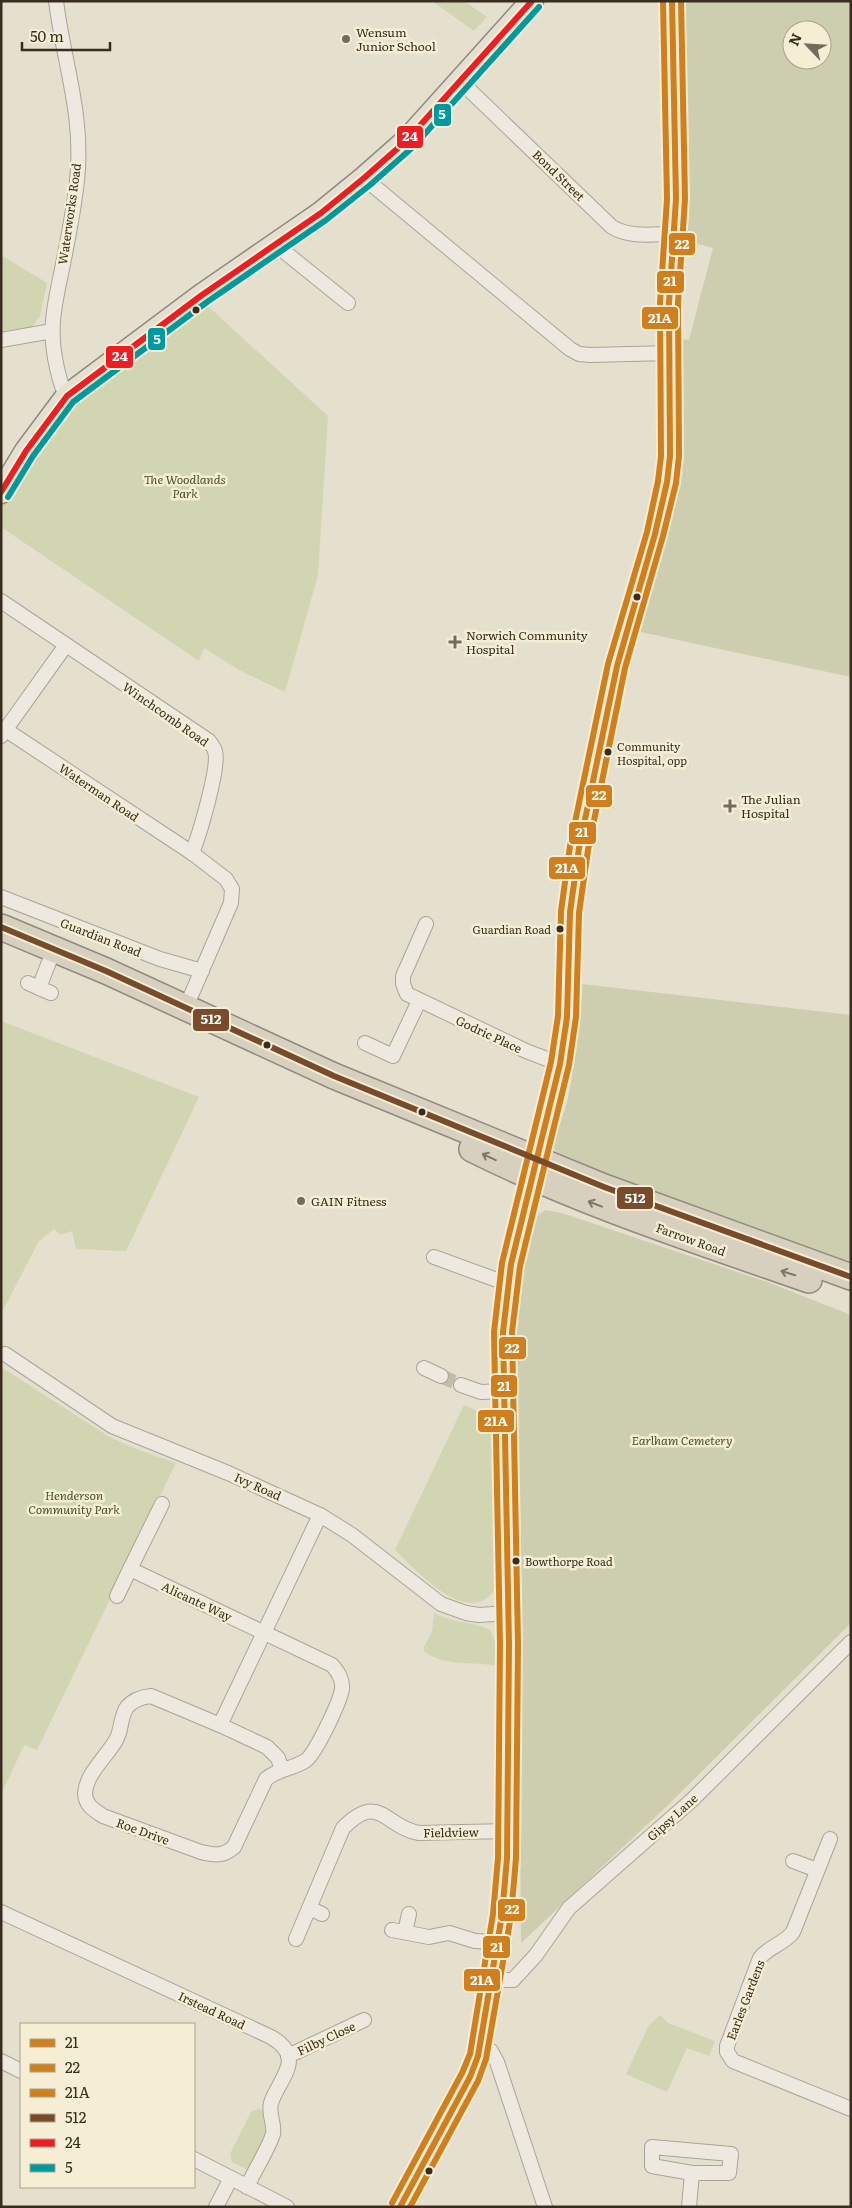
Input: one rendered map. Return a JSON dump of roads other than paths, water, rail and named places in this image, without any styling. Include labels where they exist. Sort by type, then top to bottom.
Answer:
[{"type":"highway","points":[[1,927],[54,948],[186,1007],[535,1169]]},
{"type":"highway","name":"Farrow Road","points":[[535,1169],[604,1187],[851,1277]]},
{"type":"highway","name":"Farrow Road","points":[[535,1169],[580,1198],[723,1252],[851,1294]]},
{"type":"main road","points":[[1,492],[31,444],[67,396],[202,295],[328,208],[364,178],[406,141],[532,1]]},
{"type":"street","name":"Waterworks Road","points":[[56,1],[75,99],[79,132],[77,180],[67,242],[54,299],[52,331],[58,373],[63,390],[67,396]]},
{"type":"street","points":[[400,2207],[475,2065],[481,2044],[506,1887],[508,1831],[508,1613],[502,1355],[508,1284],[511,1264],[560,1064],[567,1017],[570,912],[573,882],[610,696],[655,534],[667,482],[670,456],[669,303],[676,199],[672,1]]},
{"type":"street","name":"Bond Street","points":[[460,81],[612,227],[629,234],[674,234]]},
{"type":"street","points":[[364,178],[570,349],[579,354],[590,355],[669,353]]},
{"type":"street","points":[[276,245],[348,303]]},
{"type":"street","points":[[1,340],[52,331]]},
{"type":"street","name":"Winchcomb Road","points":[[1,601],[209,741],[215,751],[215,764],[208,798],[192,853]]},
{"type":"street","points":[[3,733],[66,645]]},
{"type":"street","name":"Waterman Road","points":[[3,733],[192,853]]},
{"type":"street","points":[[186,1007],[231,903],[232,889],[226,879],[192,853]]},
{"type":"street","name":"Guardian Road","points":[[1,897],[160,959],[202,971]]},
{"type":"street","name":"Godric Place","points":[[426,924],[404,976],[403,984],[407,994],[539,1057],[560,1064]]},
{"type":"street","points":[[40,988],[54,948]]},
{"type":"street","points":[[365,1043],[393,1056],[419,1001]]},
{"type":"street","points":[[434,1256],[508,1284]]},
{"type":"street","name":"Ivy Road","points":[[5,1354],[112,1426],[228,1473],[320,1515],[360,1541],[441,1604],[472,1614],[508,1613]]},
{"type":"street","points":[[424,1368],[442,1376]]},
{"type":"street","points":[[461,1386],[481,1392],[504,1392]]},
{"type":"street","points":[[117,1596],[162,1504]]},
{"type":"street","points":[[220,1725],[320,1515]]},
{"type":"street","name":"Alicante Way","points":[[130,1570],[332,1665],[338,1672],[341,1680],[340,1697],[313,1753],[305,1761],[282,1770]]},
{"type":"street","name":"Gipsy Lane","points":[[491,1980],[513,1980],[536,1955],[569,1908],[692,1800],[851,1642]]},
{"type":"street","name":"Roe Drive","points":[[151,1696],[220,1725],[267,1747],[278,1758],[282,1770],[266,1779],[234,1847],[227,1854],[217,1856],[103,1816],[89,1807],[85,1795],[87,1783],[118,1737],[123,1713],[136,1700],[151,1696]]},
{"type":"street","name":"Fieldview","points":[[296,1939],[316,1911],[343,1828],[356,1815],[370,1812],[382,1814],[408,1831],[419,1833],[508,1831]]},
{"type":"street","name":"Earles Gardens","points":[[830,1839],[793,1932],[789,1938],[763,1954],[760,1958],[727,2046],[727,2052],[734,2061],[851,2109]]},
{"type":"street","points":[[793,1861],[817,1870]]},
{"type":"street","name":"Irstead Road","points":[[1,1912],[271,2037],[282,2045],[288,2056]]},
{"type":"street","points":[[409,1914],[398,1931],[429,1937],[449,1933],[475,1941],[497,1942]]},
{"type":"street","name":"Filby Close","points":[[288,2056],[364,2020]]},
{"type":"street","points":[[481,2044],[491,2051],[497,2062],[545,2207]]},
{"type":"street","points":[[247,2186],[273,2134],[270,2113],[271,2103],[289,2066],[288,2056]]},
{"type":"street","points":[[1,2061],[20,2070]]},
{"type":"street","points":[[475,2065],[500,2074]]},
{"type":"street","points":[[652,2147],[731,2154],[729,2173],[692,2173],[652,2166],[652,2147]]},
{"type":"street","points":[[195,2160],[287,2207]]},
{"type":"street","points":[[689,2207],[692,2173]]},
{"type":"street","points":[[216,2207],[231,2178]]},
{"type":"tunnel","points":[[441,1376],[461,1385]]},
{"type":"place","name":"Wensum Junior School","points":[[346,39]]},
{"type":"place","name":"Norwich Community Hospital","points":[[455,642]]},
{"type":"place","name":"Community Hospital, opp","points":[[608,752]]},
{"type":"place","name":"The Julian Hospital","points":[[730,806]]},
{"type":"place","name":"Guardian Road","points":[[560,929]]},
{"type":"place","name":"GAIN Fitness","points":[[301,1201]]},
{"type":"place","name":"Bowthorpe Road","points":[[516,1561]]},
{"type":"park label","name":"The Woodlands Park","points":[[185,486]]},
{"type":"park label","name":"Earlham Cemetery","points":[[682,1440]]},
{"type":"park label","name":"Henderson Community Park","points":[[74,1502]]}]
